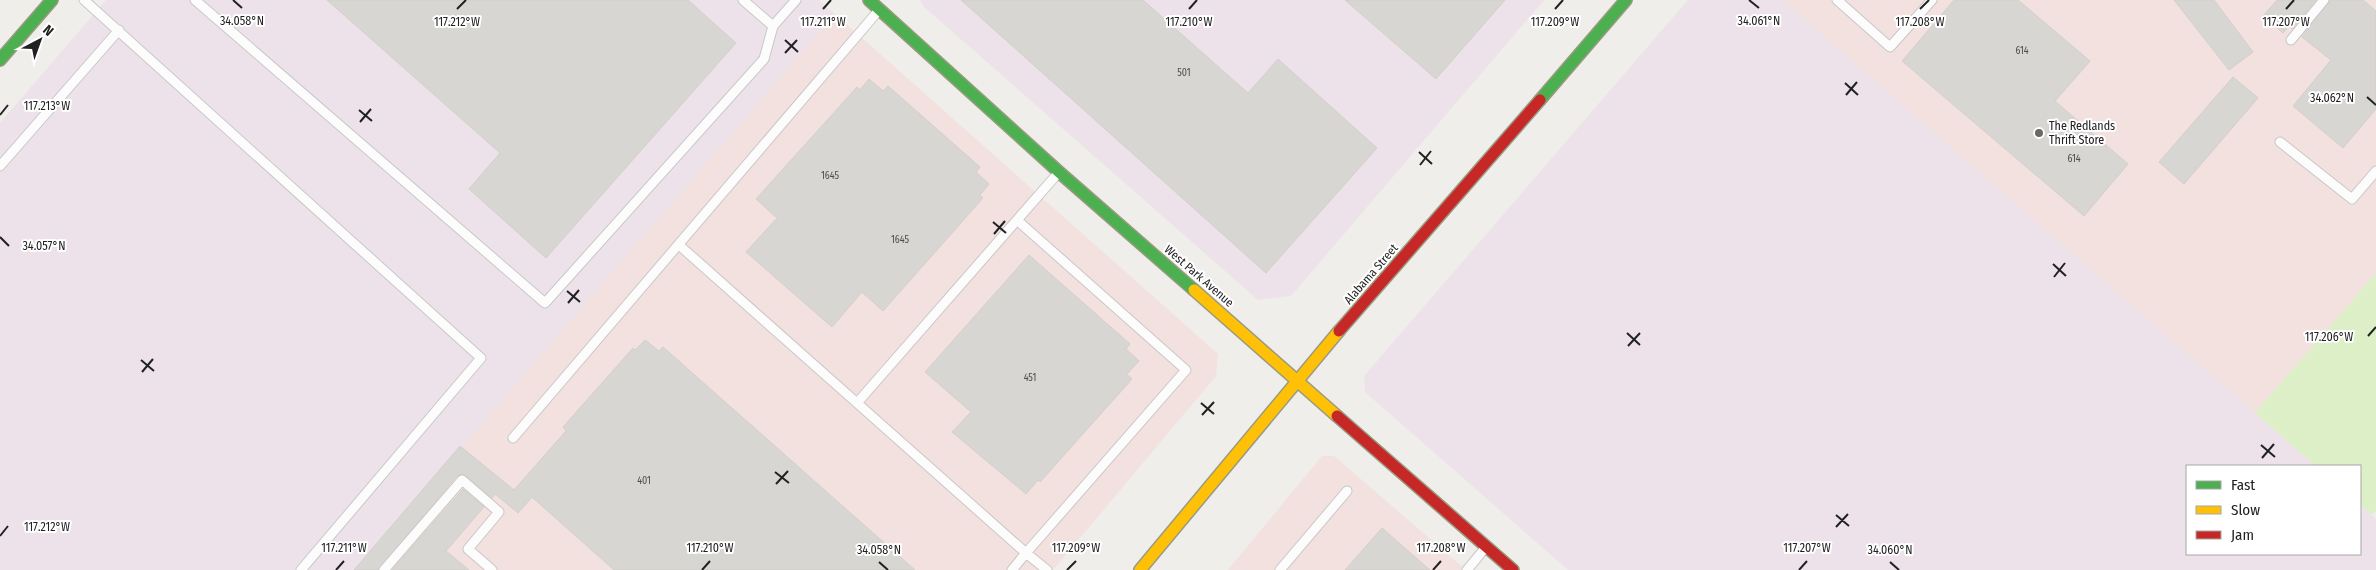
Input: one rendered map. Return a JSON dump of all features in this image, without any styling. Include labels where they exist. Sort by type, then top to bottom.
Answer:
[{"type":"street","points":[[0,60],[52,0]]},
{"type":"street","name":"West Park Avenue","points":[[869,0],[1059,172],[1513,570]]},
{"type":"street","name":"Alabama Street","points":[[1140,570],[1297,380],[1626,0]]},
{"type":"lane","points":[[84,0],[481,358],[301,570]]},
{"type":"lane","points":[[195,0],[545,303],[764,59],[773,26],[796,0]]},
{"type":"lane","points":[[743,0],[773,26]]},
{"type":"lane","points":[[1838,0],[1890,47],[1932,0]]},
{"type":"lane","points":[[2291,40],[2324,0]]},
{"type":"lane","points":[[514,438],[879,9]]},
{"type":"lane","points":[[0,166],[119,30]]},
{"type":"lane","points":[[2280,142],[2352,199],[2376,171]]},
{"type":"lane","points":[[857,403],[1059,172]]},
{"type":"lane","points":[[1012,570],[1186,370],[1017,220]]},
{"type":"lane","points":[[679,244],[1047,570]]},
{"type":"lane","points":[[384,570],[462,480],[499,512],[468,549],[492,570]]},
{"type":"lane","points":[[1280,570],[1347,492]]},
{"type":"lane","points":[[1467,570],[1486,547]]},
{"type":"shaded area","points":[[106,0],[819,0],[835,14],[356,570],[0,570],[0,123]]},
{"type":"shaded area","points":[[920,0],[1544,0],[1291,296],[1258,300],[923,6]]},
{"type":"shaded area","points":[[1688,0],[1782,0],[2315,465],[2186,465],[2186,555],[2361,555],[2361,505],[2376,519],[2376,570],[1568,570],[1365,392],[1364,376]]},
{"type":"shaded area","points":[[1782,0],[2376,0],[2376,273],[2255,413]]},
{"type":"shaded area","points":[[835,14],[1218,354],[1216,376],[1053,570],[356,570]]},
{"type":"shaded area","points":[[1322,456],[1334,456],[1466,570],[1228,570]]},
{"type":"green space","points":[[2376,273],[2376,511],[2372,515],[2361,505],[2361,465],[2315,465],[2255,413]]},
{"type":"building","points":[[327,0],[688,0],[736,43],[546,258],[469,189],[500,153]]},
{"type":"building","points":[[961,0],[1143,0],[1248,93],[1278,59],[1377,148],[1266,273]]},
{"type":"building","points":[[1345,0],[1505,0],[1436,79]]},
{"type":"building","name":"The Redlands Thrift Store","points":[[1954,0],[2018,0],[2090,61],[2055,101],[2128,164],[2084,216],[1902,61]]},
{"type":"building","points":[[2174,0],[2214,0],[2253,52],[2229,70]]},
{"type":"building","points":[[2277,0],[2316,0],[2292,29],[2289,26],[2283,33],[2263,16]]},
{"type":"building","points":[[2330,0],[2363,0],[2376,11],[2376,109],[2343,148],[2293,106],[2331,60],[2302,37]]},
{"type":"building","points":[[2233,77],[2258,98],[2184,184],[2159,162]]},
{"type":"building","points":[[869,79],[883,91],[888,86],[980,167],[976,172],[989,184],[980,195],[983,198],[883,311],[862,292],[832,327],[746,252],[777,218],[756,199],[857,87],[860,90]]},
{"type":"building","points":[[1029,255],[1130,344],[1126,349],[1139,361],[1127,374],[1132,379],[1040,482],[1038,480],[1026,494],[952,432],[971,412],[925,372]]},
{"type":"building","points":[[645,340],[659,351],[663,347],[915,570],[614,570],[532,497],[518,513],[495,494],[492,498],[463,474],[457,476],[378,570],[354,570],[460,446],[514,490],[566,431],[563,427],[633,348],[635,350]]},
{"type":"building","points":[[463,489],[484,507],[446,551],[469,570],[392,570]]},
{"type":"building","points":[[1382,528],[1430,570],[1345,570]]},
{"type":"traffic: fast","points":[[0,60],[52,0]]},
{"type":"traffic: fast","points":[[869,0],[1059,172],[1194,290]]},
{"type":"traffic: fast","points":[[1540,100],[1626,0]]},
{"type":"traffic: slow","points":[[1194,290],[1337,416]]},
{"type":"traffic: slow","points":[[1140,570],[1339,331]]},
{"type":"traffic: jam","points":[[1339,331],[1540,100]]},
{"type":"traffic: jam","points":[[1337,416],[1513,570]]},
{"type":"place","name":"The Redlands Thrift Store","points":[[2039,133]]}]
